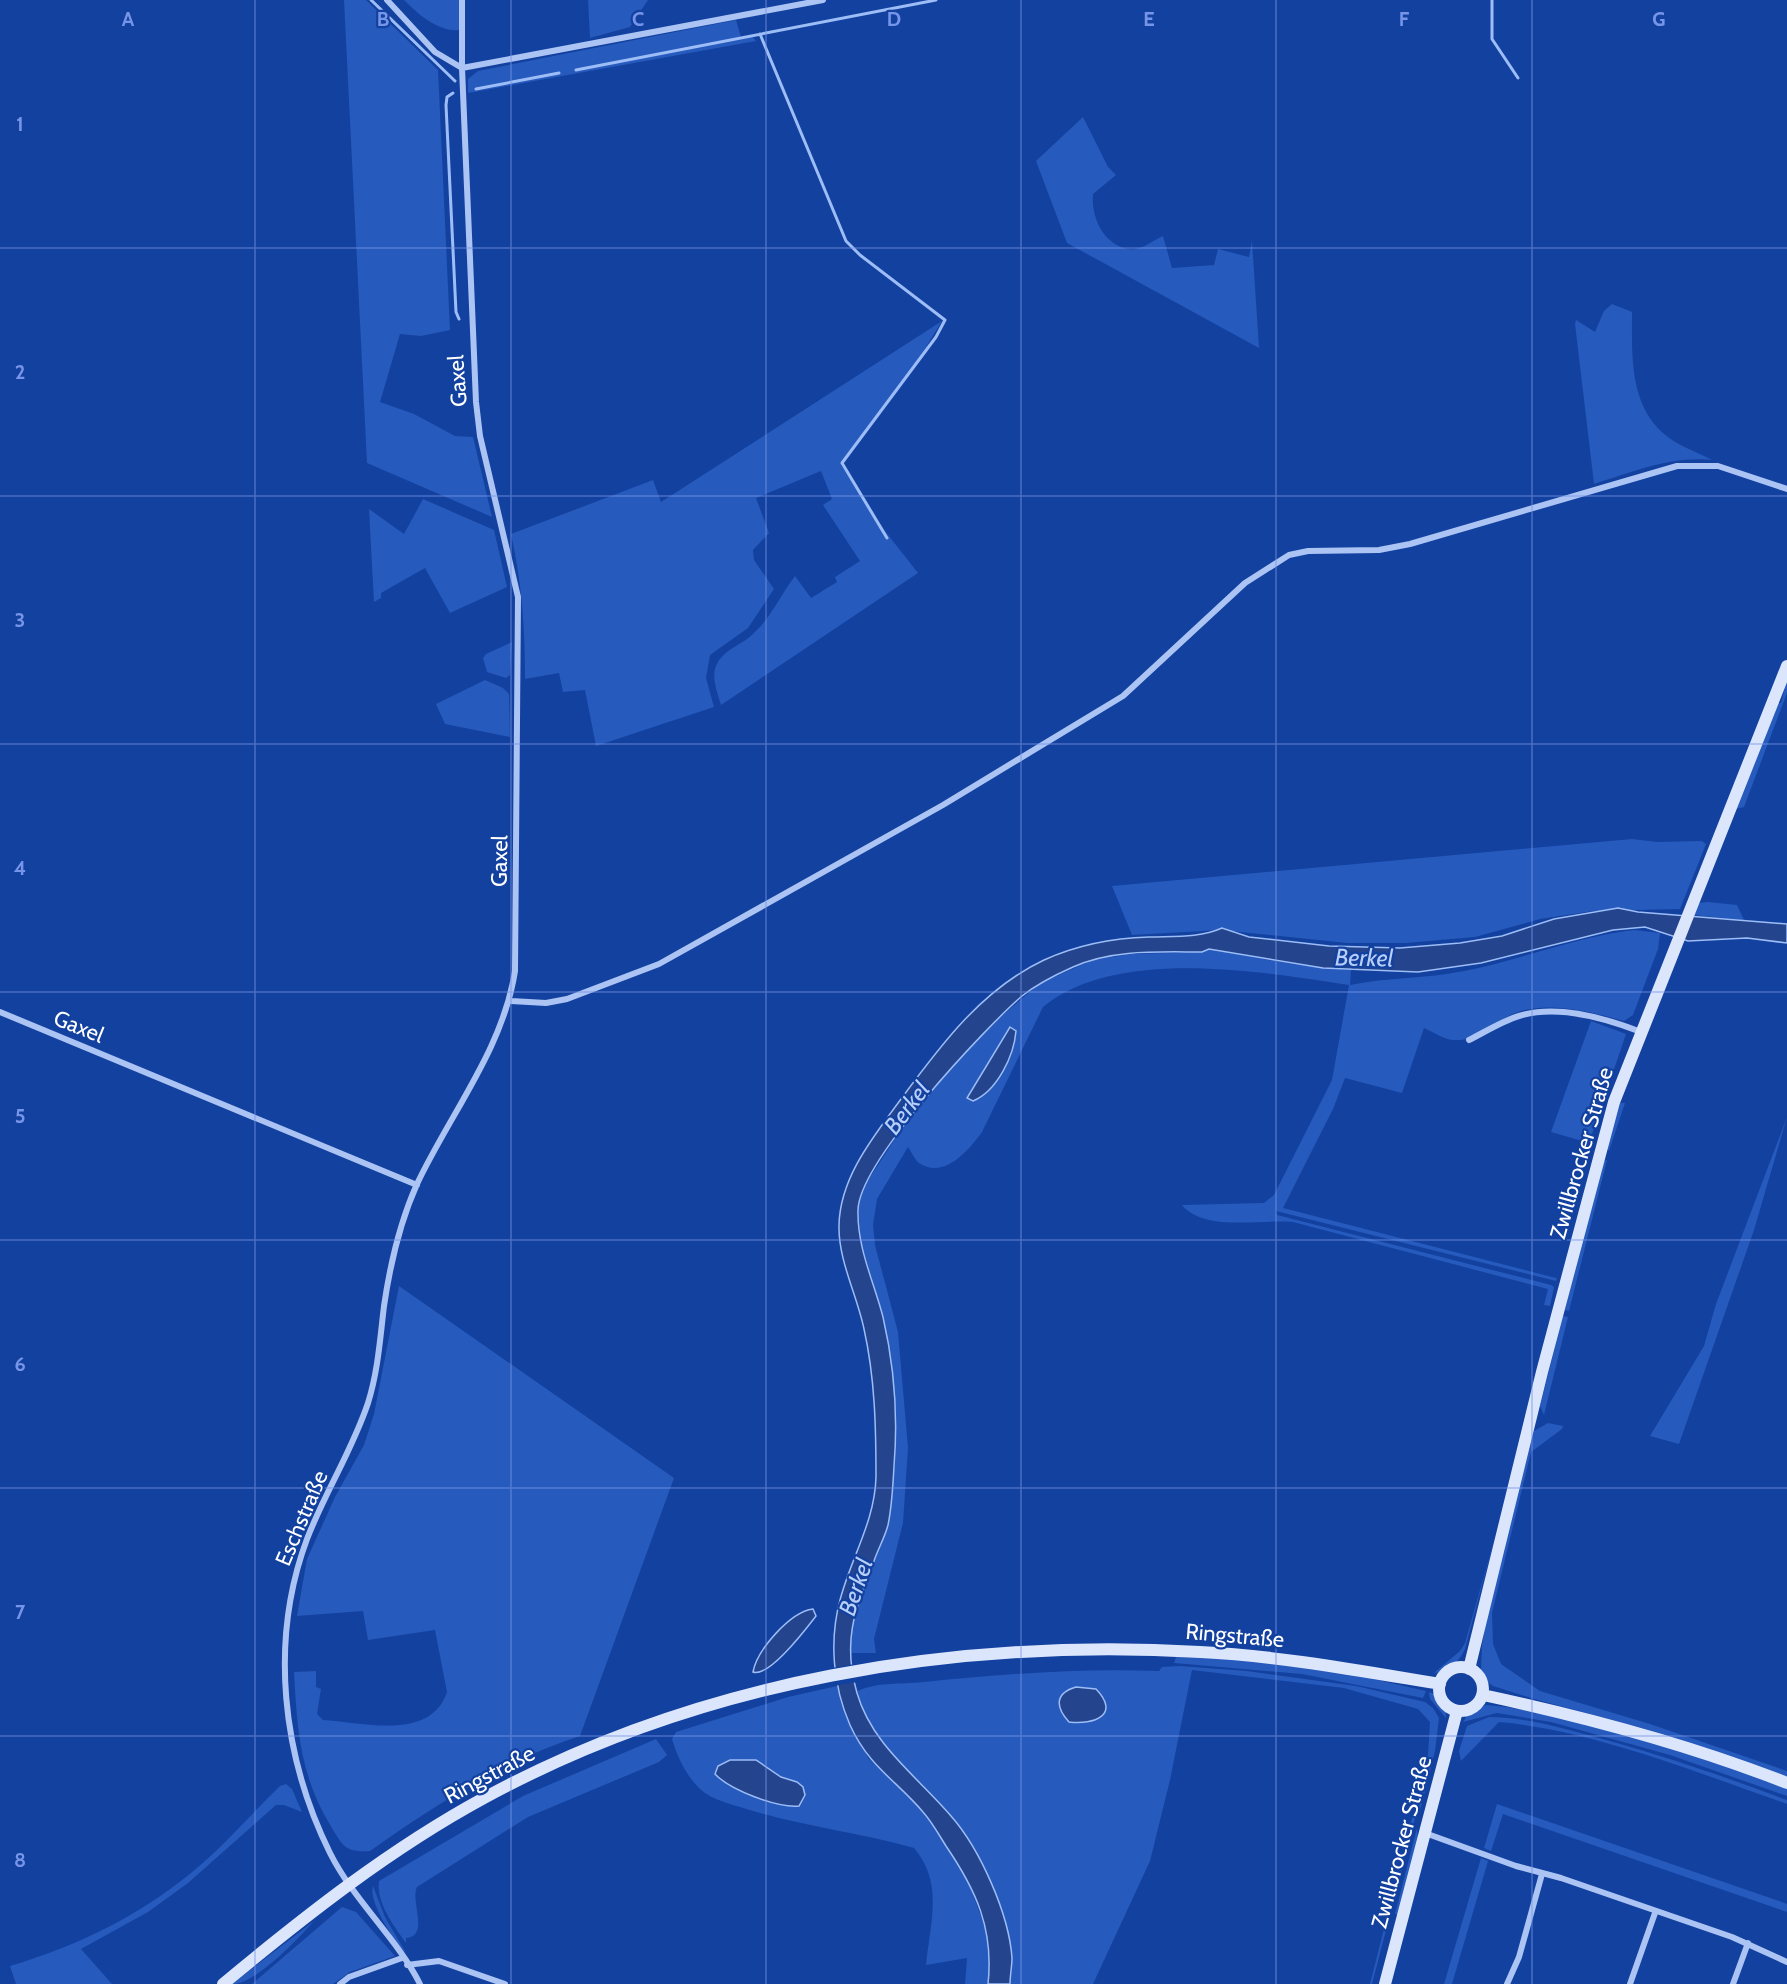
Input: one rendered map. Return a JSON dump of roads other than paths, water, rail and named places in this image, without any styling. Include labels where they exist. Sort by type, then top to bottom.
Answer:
[{"type":"main road","name":"Zwillbrocker Straße","points":[[1469,1669],[1601,1145],[1642,1032],[1787,666]]},
{"type":"main road","name":"Ringstraße","points":[[223,1984],[348,1884],[482,1799],[575,1753],[678,1715],[782,1685],[875,1668],[983,1654],[1064,1650],[1155,1650],[1311,1663],[1440,1684]]},
{"type":"main road","points":[[1469,1669],[1479,1677],[1483,1695],[1476,1706],[1457,1711],[1450,1708],[1441,1698],[1440,1684],[1451,1670],[1469,1669]]},
{"type":"main road","points":[[1483,1695],[1570,1714],[1675,1744],[1787,1783]]},
{"type":"main road","name":"Zwillbrocker Straße","points":[[1385,1984],[1457,1711]]},
{"type":"street","points":[[387,0],[435,52],[462,68],[823,0]]},
{"type":"street","name":"Gaxel","points":[[0,1012],[417,1185],[480,1067],[511,1001],[517,936],[518,597],[480,436],[476,402],[462,68],[462,0]]},
{"type":"street","points":[[511,1001],[546,1003],[567,999],[659,964],[943,805],[1123,696],[1245,583],[1289,555],[1308,551],[1380,550],[1410,544],[1677,466],[1718,466],[1787,489]]},
{"type":"street","points":[[1469,1040],[1514,1017],[1550,1011],[1590,1017],[1642,1032]]},
{"type":"street","name":"Eschstraße","points":[[417,1185],[400,1231],[390,1270],[373,1385],[353,1443],[308,1537],[295,1576],[285,1639],[290,1734],[298,1771],[310,1809],[348,1884],[420,1984]]},
{"type":"street","points":[[1425,1833],[1748,1943],[1787,1962]]},
{"type":"street","points":[[1507,1984],[1518,1957],[1542,1874]]},
{"type":"street","points":[[1630,1984],[1655,1913]]},
{"type":"street","points":[[1733,1984],[1748,1943]]},
{"type":"street","points":[[340,1984],[349,1977],[402,1958]]},
{"type":"street","points":[[407,1965],[439,1961],[505,1984]]},
{"type":"water","name":"Berkel","points":[[1618,908],[1638,912],[1787,924],[1787,943],[1747,938],[1688,941],[1645,927],[1613,930],[1481,963],[1418,972],[1323,968],[1209,949],[1202,952],[1153,952],[1104,957],[1060,973],[1022,996],[980,1037],[926,1097],[879,1161],[864,1188],[858,1210],[858,1224],[863,1251],[883,1317],[890,1354],[895,1410],[895,1448],[888,1525],[861,1595],[853,1626],[851,1657],[853,1674],[857,1693],[873,1729],[897,1759],[938,1801],[962,1830],[991,1883],[1005,1922],[1012,1961],[1010,1984],[988,1984],[988,1945],[974,1894],[957,1862],[926,1816],[874,1763],[857,1739],[844,1710],[836,1679],[834,1647],[840,1600],[872,1509],[876,1477],[871,1366],[861,1316],[842,1251],[839,1225],[845,1190],[860,1158],[916,1079],[964,1020],[1001,987],[1022,972],[1069,950],[1109,941],[1196,935],[1222,928],[1249,937],[1329,946],[1400,948],[1460,943],[1502,936],[1554,919]]},
{"type":"water","points":[[1010,1027],[1016,1031],[1015,1041],[1003,1072],[982,1096],[973,1101],[967,1098]]},
{"type":"water","points":[[813,1609],[816,1616],[787,1651],[768,1668],[760,1672],[753,1672],[761,1653],[776,1633],[794,1617]]},
{"type":"water","points":[[1076,1687],[1096,1689],[1106,1706],[1101,1716],[1087,1722],[1069,1722],[1061,1711],[1059,1701],[1064,1693]]},
{"type":"water","points":[[730,1760],[756,1760],[781,1777],[797,1782],[803,1787],[805,1795],[799,1806],[779,1804],[754,1797],[722,1780],[715,1774],[718,1766]]},
{"type":"waterway","points":[[371,0],[455,81]]},
{"type":"waterway","points":[[576,70],[936,0]]},
{"type":"waterway","points":[[1492,0],[1492,39],[1518,78]]},
{"type":"waterway","points":[[760,34],[846,241],[860,255],[945,320],[936,337],[842,463],[887,538]]},
{"type":"waterway","points":[[476,89],[559,73]]},
{"type":"waterway","points":[[453,93],[447,97],[446,105],[456,312],[459,319]]}]
